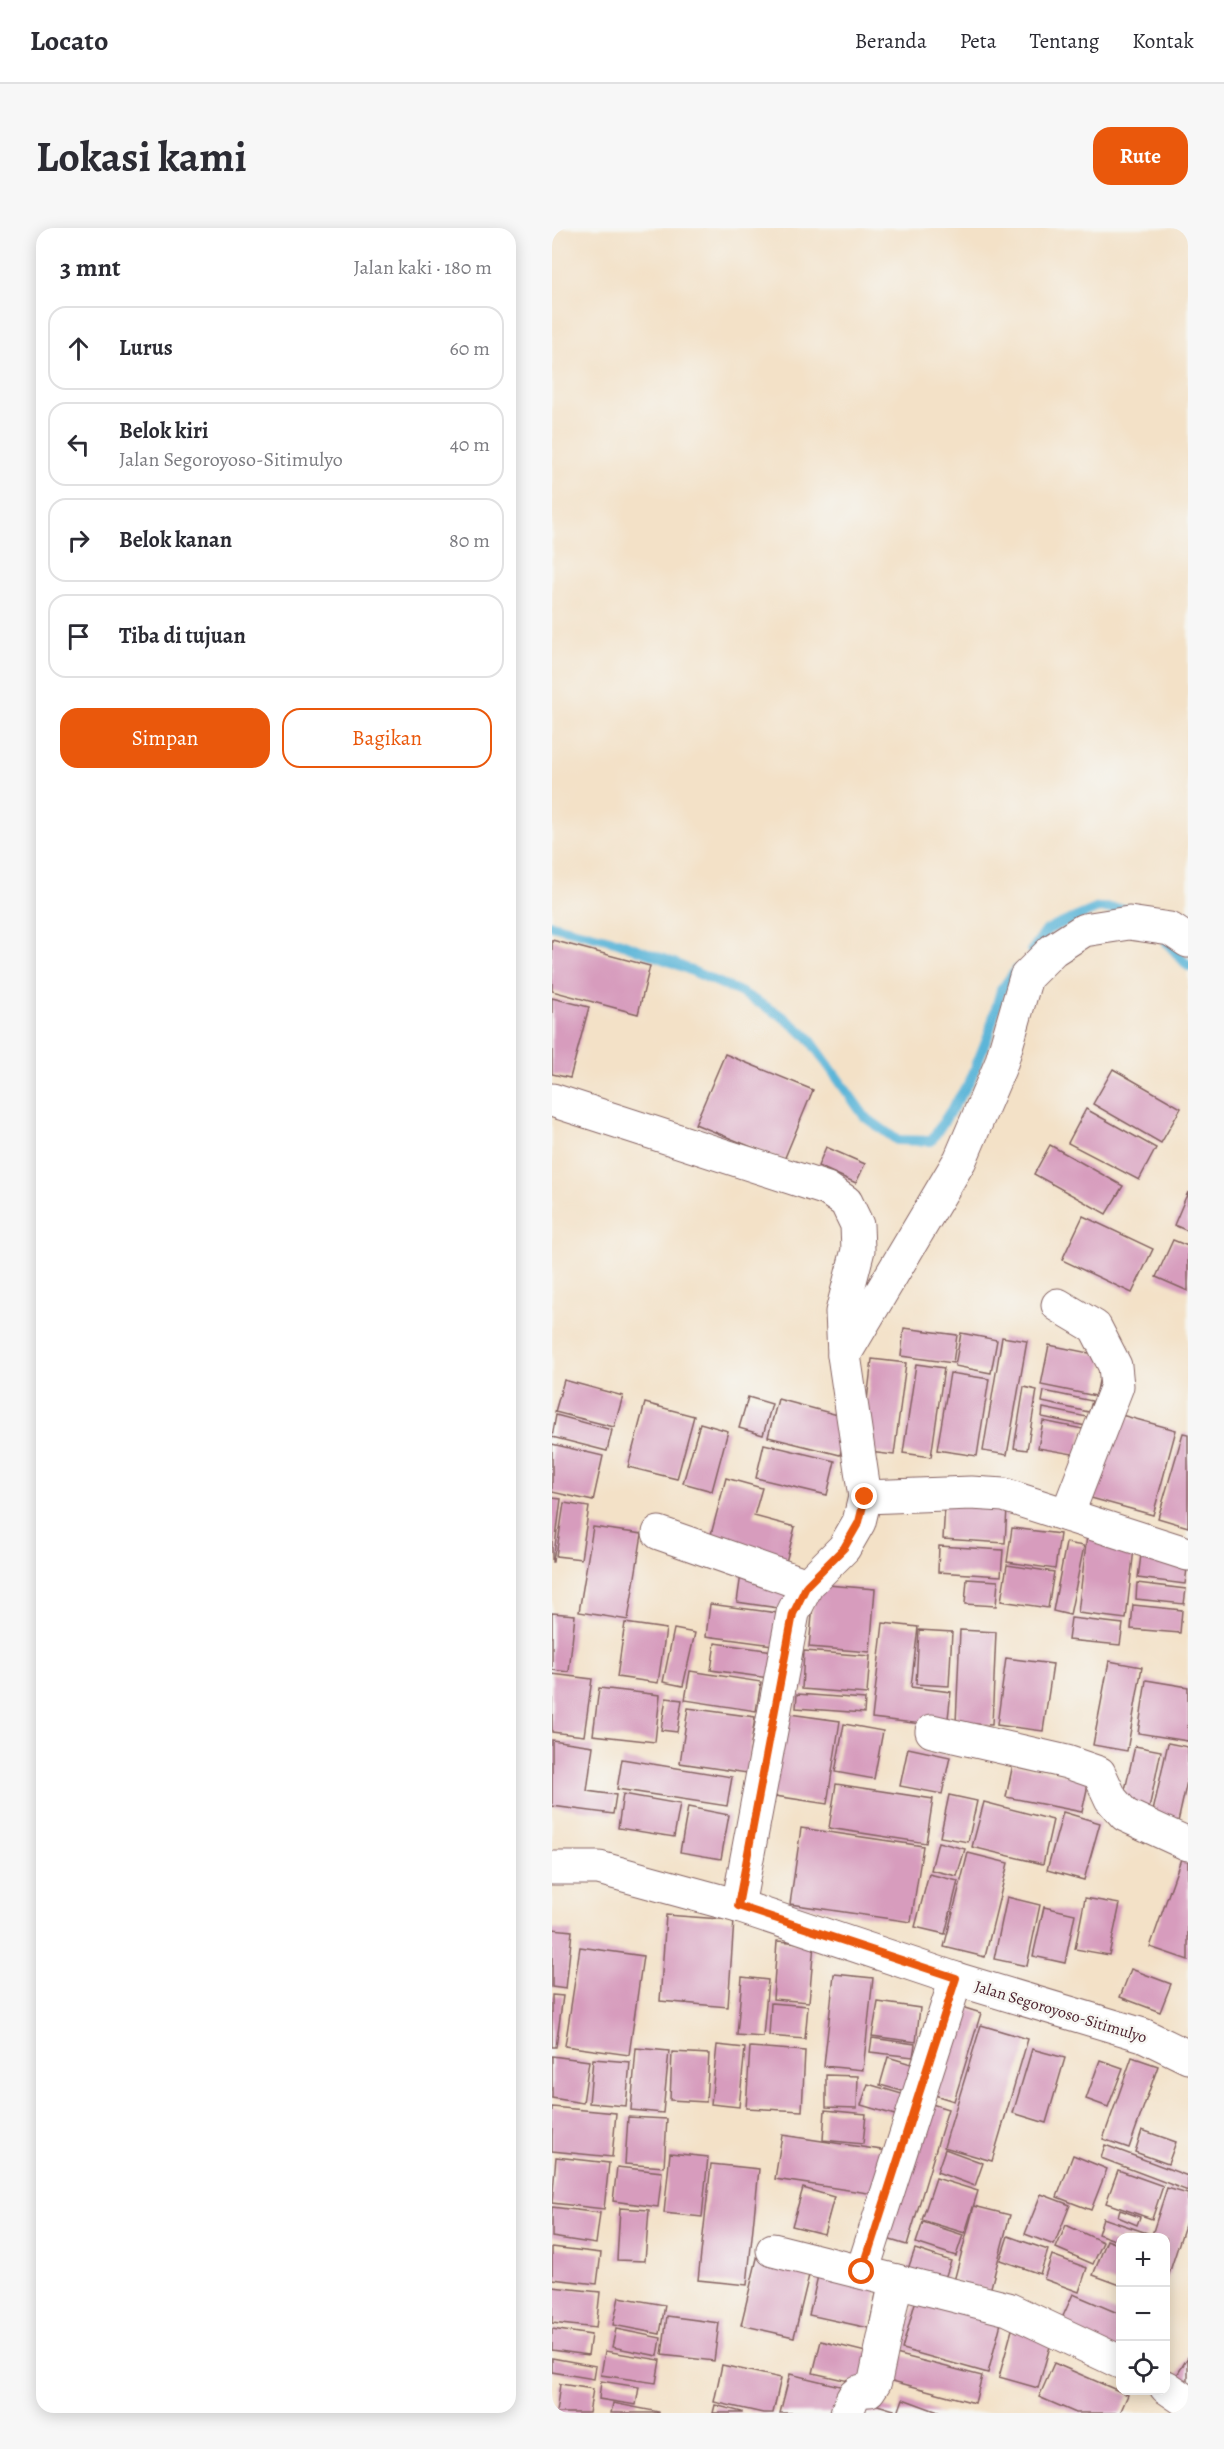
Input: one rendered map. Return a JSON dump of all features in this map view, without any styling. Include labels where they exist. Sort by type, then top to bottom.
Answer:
[{"type":"street","points":[[844,1355],[960,1160],[1001,1064],[1026,977],[1053,950],[1084,930],[1129,923],[1170,929],[1188,941]]},
{"type":"street","points":[[552,1100],[827,1189],[846,1202],[857,1225],[858,1250],[842,1312],[844,1355],[865,1497],[859,1522],[844,1548],[807,1585],[793,1614],[738,1906]]},
{"type":"street","points":[[1058,1305],[1095,1327],[1115,1366],[1117,1386],[1067,1515]]},
{"type":"street","points":[[865,1497],[1004,1495],[1188,1554]]},
{"type":"street","points":[[659,1533],[807,1585]]},
{"type":"street","points":[[932,1731],[1067,1762],[1099,1773],[1111,1799],[1125,1815],[1188,1844]]},
{"type":"street","name":"Jalan Segoroyoso-Sitimulyo","points":[[552,1868],[599,1868],[738,1906],[956,1978],[1143,2035],[1188,2057]]},
{"type":"street","points":[[862,2272],[956,1978]]},
{"type":"street","points":[[773,2250],[1008,2309],[1116,2360]]},
{"type":"street","points":[[848,2413],[853,2395],[857,2391],[869,2390],[875,2381],[896,2281]]},
{"type":"street","points":[[1170,2390],[1188,2402]]},
{"type":"building","points":[[552,940],[650,966],[638,1014],[552,991]]},
{"type":"building","points":[[552,998],[589,1007],[570,1078],[552,1074]]},
{"type":"building","points":[[725,1054],[813,1090],[784,1160],[695,1124]]},
{"type":"building","points":[[1113,1069],[1181,1108],[1161,1143],[1093,1104]]},
{"type":"building","points":[[1086,1109],[1156,1148],[1139,1180],[1068,1143]]},
{"type":"building","points":[[1050,1145],[1123,1186],[1106,1214],[1034,1174]]},
{"type":"building","points":[[826,1147],[865,1164],[856,1183],[818,1166]]},
{"type":"building","points":[[1188,1192],[1188,1231],[1174,1225]]},
{"type":"building","points":[[1083,1216],[1153,1249],[1132,1293],[1062,1260]]},
{"type":"building","points":[[1173,1240],[1188,1246],[1188,1291],[1156,1277]]},
{"type":"building","points":[[904,1328],[957,1335],[953,1363],[901,1356]]},
{"type":"building","points":[[961,1333],[997,1340],[991,1373],[955,1366]]},
{"type":"building","points":[[1002,1337],[1027,1341],[1007,1455],[983,1451]]},
{"type":"building","points":[[1049,1345],[1104,1356],[1096,1396],[1041,1385]]},
{"type":"building","points":[[872,1359],[906,1363],[894,1455],[861,1451]]},
{"type":"building","points":[[916,1364],[944,1368],[931,1457],[903,1453]]},
{"type":"building","points":[[950,1373],[989,1379],[977,1456],[937,1450]]},
{"type":"building","points":[[564,1380],[623,1396],[614,1427],[555,1412]]},
{"type":"building","points":[[1024,1387],[1037,1390],[1027,1450],[1014,1448]]},
{"type":"building","points":[[1044,1391],[1092,1401],[1089,1412],[1042,1402]]},
{"type":"building","points":[[748,1397],[772,1404],[763,1435],[739,1428]]},
{"type":"building","points":[[778,1399],[849,1418],[840,1455],[768,1437]]},
{"type":"building","points":[[645,1403],[694,1416],[677,1479],[628,1467]]},
{"type":"building","points":[[1043,1408],[1087,1417],[1086,1426],[1042,1417]]},
{"type":"building","points":[[1114,1413],[1176,1430],[1153,1515],[1091,1498]]},
{"type":"building","points":[[556,1415],[612,1430],[607,1451],[552,1437]]},
{"type":"building","points":[[1043,1421],[1083,1429],[1078,1455],[1038,1448]]},
{"type":"building","points":[[700,1423],[728,1431],[712,1491],[683,1483]]},
{"type":"building","points":[[1183,1433],[1188,1434],[1188,1527],[1158,1518]]},
{"type":"building","points":[[552,1444],[603,1456],[593,1501],[552,1492]]},
{"type":"building","points":[[764,1444],[835,1461],[827,1495],[756,1478]]},
{"type":"building","points":[[726,1478],[762,1488],[754,1516],[795,1527],[785,1566],[708,1546]]},
{"type":"building","points":[[552,1498],[561,1499],[553,1562],[552,1562]]},
{"type":"building","points":[[564,1503],[589,1507],[581,1559],[556,1556]]},
{"type":"building","points":[[945,1504],[1007,1508],[1005,1543],[943,1539]]},
{"type":"building","points":[[593,1527],[642,1534],[628,1620],[579,1612]]},
{"type":"building","points":[[1012,1528],[1060,1534],[1055,1569],[1007,1562]]},
{"type":"building","points":[[1087,1535],[1135,1540],[1126,1619],[1078,1613]]},
{"type":"building","points":[[1066,1543],[1084,1546],[1070,1615],[1053,1611]]},
{"type":"building","points":[[939,1546],[1003,1550],[1001,1576],[938,1572]]},
{"type":"building","points":[[1141,1555],[1188,1561],[1185,1584],[1138,1578]]},
{"type":"building","points":[[1007,1565],[1054,1572],[1048,1608],[1001,1601]]},
{"type":"building","points":[[741,1574],[790,1581],[785,1609],[737,1602]]},
{"type":"building","points":[[967,1579],[998,1581],[996,1606],[965,1604]]},
{"type":"building","points":[[1137,1583],[1186,1589],[1184,1604],[1136,1599]]},
{"type":"building","points":[[815,1584],[875,1589],[870,1652],[809,1647]]},
{"type":"building","points":[[710,1604],[785,1614],[780,1646],[706,1636]]},
{"type":"building","points":[[1133,1605],[1182,1610],[1180,1633],[1131,1629]]},
{"type":"building","points":[[552,1613],[575,1615],[569,1672],[552,1670]]},
{"type":"building","points":[[1071,1618],[1123,1624],[1120,1645],[1068,1640]]},
{"type":"building","points":[[625,1623],[666,1629],[658,1683],[617,1677]]},
{"type":"building","points":[[883,1623],[918,1627],[911,1687],[951,1692],[947,1727],[872,1718]]},
{"type":"building","points":[[674,1629],[695,1633],[683,1686],[663,1682]]},
{"type":"building","points":[[919,1630],[952,1632],[949,1686],[916,1684]]},
{"type":"building","points":[[960,1630],[996,1632],[992,1725],[956,1723]]},
{"type":"building","points":[[715,1643],[781,1652],[777,1679],[711,1670]]},
{"type":"building","points":[[804,1651],[870,1656],[867,1694],[802,1689]]},
{"type":"building","points":[[1006,1658],[1053,1664],[1043,1731],[997,1725]]},
{"type":"building","points":[[1109,1661],[1142,1667],[1127,1751],[1093,1745]]},
{"type":"building","points":[[690,1671],[761,1682],[756,1711],[685,1700]]},
{"type":"building","points":[[552,1674],[592,1679],[584,1736],[552,1732]]},
{"type":"building","points":[[1146,1680],[1188,1687],[1188,1741],[1138,1733]]},
{"type":"building","points":[[599,1688],[660,1695],[655,1742],[593,1735]]},
{"type":"building","points":[[797,1694],[865,1699],[864,1713],[796,1708]]},
{"type":"building","points":[[666,1698],[682,1700],[677,1732],[661,1730]]},
{"type":"building","points":[[688,1708],[755,1717],[747,1773],[680,1763]]},
{"type":"building","points":[[782,1713],[840,1721],[827,1804],[769,1795]]},
{"type":"building","points":[[844,1724],[883,1731],[874,1779],[835,1772]]},
{"type":"building","points":[[552,1740],[593,1746],[587,1791],[616,1795],[613,1814],[552,1806]]},
{"type":"building","points":[[1168,1743],[1188,1747],[1188,1777],[1178,1822],[1152,1816]]},
{"type":"building","points":[[1135,1746],[1161,1751],[1149,1809],[1122,1803]]},
{"type":"building","points":[[908,1748],[950,1757],[942,1794],[900,1786]]},
{"type":"building","points":[[622,1759],[732,1777],[727,1806],[617,1789]]},
{"type":"building","points":[[1013,1764],[1089,1780],[1082,1812],[1006,1797]]},
{"type":"building","points":[[836,1784],[933,1799],[926,1843],[829,1828]]},
{"type":"building","points":[[623,1794],[680,1804],[674,1837],[618,1828]]},
{"type":"building","points":[[949,1795],[977,1801],[968,1842],[940,1837]]},
{"type":"building","points":[[984,1802],[1053,1820],[1043,1864],[972,1847]]},
{"type":"building","points":[[688,1807],[729,1815],[721,1859],[680,1852]]},
{"type":"building","points":[[1063,1812],[1100,1823],[1084,1880],[1047,1870]]},
{"type":"building","points":[[801,1828],[923,1846],[911,1922],[790,1904]]},
{"type":"building","points":[[938,1842],[965,1849],[957,1876],[931,1870]]},
{"type":"building","points":[[968,1853],[1008,1863],[985,1957],[944,1947]]},
{"type":"building","points":[[1182,1856],[1188,1858],[1188,1960],[1150,1947]]},
{"type":"building","points":[[929,1874],[958,1881],[945,1934],[915,1927]]},
{"type":"building","points":[[1007,1897],[1040,1905],[1027,1966],[994,1959]]},
{"type":"building","points":[[1085,1898],[1120,1904],[1109,1955],[1075,1949]]},
{"type":"building","points":[[1044,1907],[1075,1914],[1065,1963],[1033,1956]]},
{"type":"building","points":[[666,1915],[734,1920],[728,2007],[660,2001]]},
{"type":"building","points":[[552,1929],[572,1931],[566,1989],[552,1987]]},
{"type":"building","points":[[777,1941],[814,1944],[809,2002],[773,1999]]},
{"type":"building","points":[[580,1947],[643,1956],[629,2055],[565,2046]]},
{"type":"building","points":[[1131,1969],[1171,1984],[1160,2012],[1120,1997]]},
{"type":"building","points":[[834,1974],[873,1978],[863,2070],[824,2066]]},
{"type":"building","points":[[742,1977],[768,1980],[763,2037],[737,2035]]},
{"type":"building","points":[[552,1995],[563,1996],[556,2047],[552,2047]]},
{"type":"building","points":[[878,2002],[920,2008],[916,2042],[872,2036]]},
{"type":"building","points":[[771,2003],[808,2006],[805,2039],[769,2036]]},
{"type":"building","points":[[952,2004],[981,2013],[954,2101],[925,2092]]},
{"type":"building","points":[[981,2025],[1028,2039],[992,2161],[944,2147]]},
{"type":"building","points":[[872,2038],[915,2044],[913,2057],[870,2052]]},
{"type":"building","points":[[717,2045],[745,2048],[739,2107],[711,2104]]},
{"type":"building","points":[[750,2047],[805,2051],[802,2111],[746,2108]]},
{"type":"building","points":[[636,2048],[669,2051],[663,2113],[631,2110]]},
{"type":"building","points":[[1032,2049],[1065,2058],[1046,2123],[1013,2113]]},
{"type":"building","points":[[672,2052],[709,2054],[706,2102],[670,2100]]},
{"type":"building","points":[[552,2056],[589,2061],[583,2103],[552,2098]]},
{"type":"building","points":[[888,2057],[921,2067],[913,2094],[880,2085]]},
{"type":"building","points":[[1132,2057],[1158,2066],[1129,2148],[1103,2139]]},
{"type":"building","points":[[593,2059],[630,2062],[626,2106],[589,2103]]},
{"type":"building","points":[[1100,2060],[1123,2068],[1108,2107],[1086,2099]]},
{"type":"building","points":[[826,2075],[858,2076],[857,2108],[826,2107]]},
{"type":"building","points":[[868,2084],[912,2097],[905,2118],[861,2105]]},
{"type":"building","points":[[922,2101],[948,2109],[907,2245],[880,2237]]},
{"type":"building","points":[[552,2107],[616,2113],[612,2157],[552,2151]]},
{"type":"building","points":[[825,2110],[866,2114],[863,2144],[823,2140]]},
{"type":"building","points":[[628,2117],[667,2119],[664,2167],[625,2164]]},
{"type":"building","points":[[1142,2130],[1176,2142],[1168,2164],[1135,2152]]},
{"type":"building","points":[[782,2135],[888,2151],[881,2195],[775,2179]]},
{"type":"building","points":[[1105,2145],[1188,2176],[1188,2191],[1101,2158]]},
{"type":"building","points":[[945,2149],[983,2163],[975,2186],[937,2172]]},
{"type":"building","points":[[670,2153],[708,2157],[702,2217],[664,2213]]},
{"type":"building","points":[[1073,2155],[1107,2169],[1091,2210],[1057,2197]]},
{"type":"building","points":[[556,2157],[609,2163],[604,2209],[552,2203]]},
{"type":"building","points":[[711,2164],[759,2169],[747,2285],[698,2280]]},
{"type":"building","points":[[617,2167],[662,2172],[658,2207],[613,2201]]},
{"type":"building","points":[[1118,2170],[1163,2186],[1152,2219],[1106,2203]]},
{"type":"building","points":[[936,2178],[978,2191],[965,2233],[922,2220]]},
{"type":"building","points":[[803,2188],[834,2197],[824,2234],[792,2226]]},
{"type":"building","points":[[1167,2188],[1188,2194],[1188,2216],[1170,2271],[1170,2233],[1153,2233]]},
{"type":"building","points":[[1041,2194],[1070,2205],[1054,2245],[1025,2234]]},
{"type":"building","points":[[974,2206],[1010,2215],[990,2291],[954,2281]]},
{"type":"building","points":[[552,2207],[600,2213],[596,2244],[552,2237]]},
{"type":"building","points":[[620,2208],[649,2210],[645,2261],[617,2260]]},
{"type":"building","points":[[1120,2210],[1140,2217],[1137,2225],[1118,2217]]},
{"type":"building","points":[[1103,2218],[1147,2233],[1116,2233],[1116,2241],[1098,2234]]},
{"type":"building","points":[[923,2222],[963,2235],[956,2256],[916,2243]]},
{"type":"building","points":[[1066,2225],[1103,2242],[1093,2264],[1056,2248]]},
{"type":"building","points":[[1008,2236],[1048,2250],[1040,2274],[1000,2260]]},
{"type":"building","points":[[1107,2240],[1116,2243],[1116,2284],[1093,2275]]},
{"type":"building","points":[[552,2247],[601,2253],[597,2284],[552,2279]]},
{"type":"building","points":[[915,2249],[951,2261],[943,2284],[907,2272]]},
{"type":"building","points":[[758,2254],[811,2267],[794,2337],[741,2325]]},
{"type":"building","points":[[1052,2255],[1087,2268],[1079,2292],[1044,2279]]},
{"type":"building","points":[[820,2267],[879,2280],[869,2328],[809,2315]]},
{"type":"building","points":[[552,2287],[600,2292],[596,2328],[552,2323]]},
{"type":"building","points":[[1073,2294],[1116,2312],[1116,2349],[1059,2325]]},
{"type":"building","points":[[917,2296],[1002,2319],[988,2373],[902,2349]]},
{"type":"building","points":[[619,2297],[665,2305],[660,2334],[613,2325]]},
{"type":"building","points":[[667,2316],[719,2323],[714,2361],[662,2355]]},
{"type":"building","points":[[1013,2326],[1053,2336],[1038,2388],[999,2377]]},
{"type":"building","points":[[552,2329],[591,2335],[588,2355],[552,2350]]},
{"type":"building","points":[[616,2329],[661,2338],[658,2356],[612,2347]]},
{"type":"building","points":[[821,2341],[874,2354],[866,2385],[813,2373]]},
{"type":"building","points":[[605,2351],[660,2360],[656,2383],[601,2375]]},
{"type":"building","points":[[892,2353],[982,2376],[975,2403],[885,2379]]},
{"type":"building","points":[[1188,2357],[1188,2388],[1174,2380]]},
{"type":"building","points":[[552,2358],[596,2366],[594,2379],[552,2372]]},
{"type":"building","points":[[1054,2363],[1116,2390],[1116,2395],[1128,2395],[1120,2413],[1076,2413],[1039,2397]]},
{"type":"building","points":[[722,2365],[781,2378],[773,2413],[763,2413],[714,2402]]},
{"type":"building","points":[[790,2374],[844,2387],[837,2413],[780,2413]]},
{"type":"building","points":[[601,2381],[639,2387],[636,2405],[599,2399]]},
{"type":"building","points":[[560,2384],[593,2389],[589,2413],[556,2413]]},
{"type":"building","points":[[858,2399],[894,2410],[893,2413],[854,2413]]},
{"type":"building","points":[[903,2399],[941,2413],[898,2413]]},
{"type":"building","points":[[613,2403],[659,2412],[659,2413],[611,2413]]},
{"type":"building","points":[[715,2405],[742,2412],[742,2413],[713,2413]]},
{"type":"waterway","points":[[1032,950],[1047,930],[1072,919],[1098,908],[1128,909]]},
{"type":"waterway","points":[[552,925],[618,942],[674,963],[740,992],[782,1016],[808,1037],[865,1117],[897,1140],[931,1141],[970,1081],[989,1033],[1001,990],[1016,970]]},
{"type":"waterway","points":[[1167,943],[1188,966]]},
{"type":"route","points":[[862,2272],[956,1978],[738,1906],[793,1614],[807,1585],[844,1548],[859,1522],[865,1497]]}]
